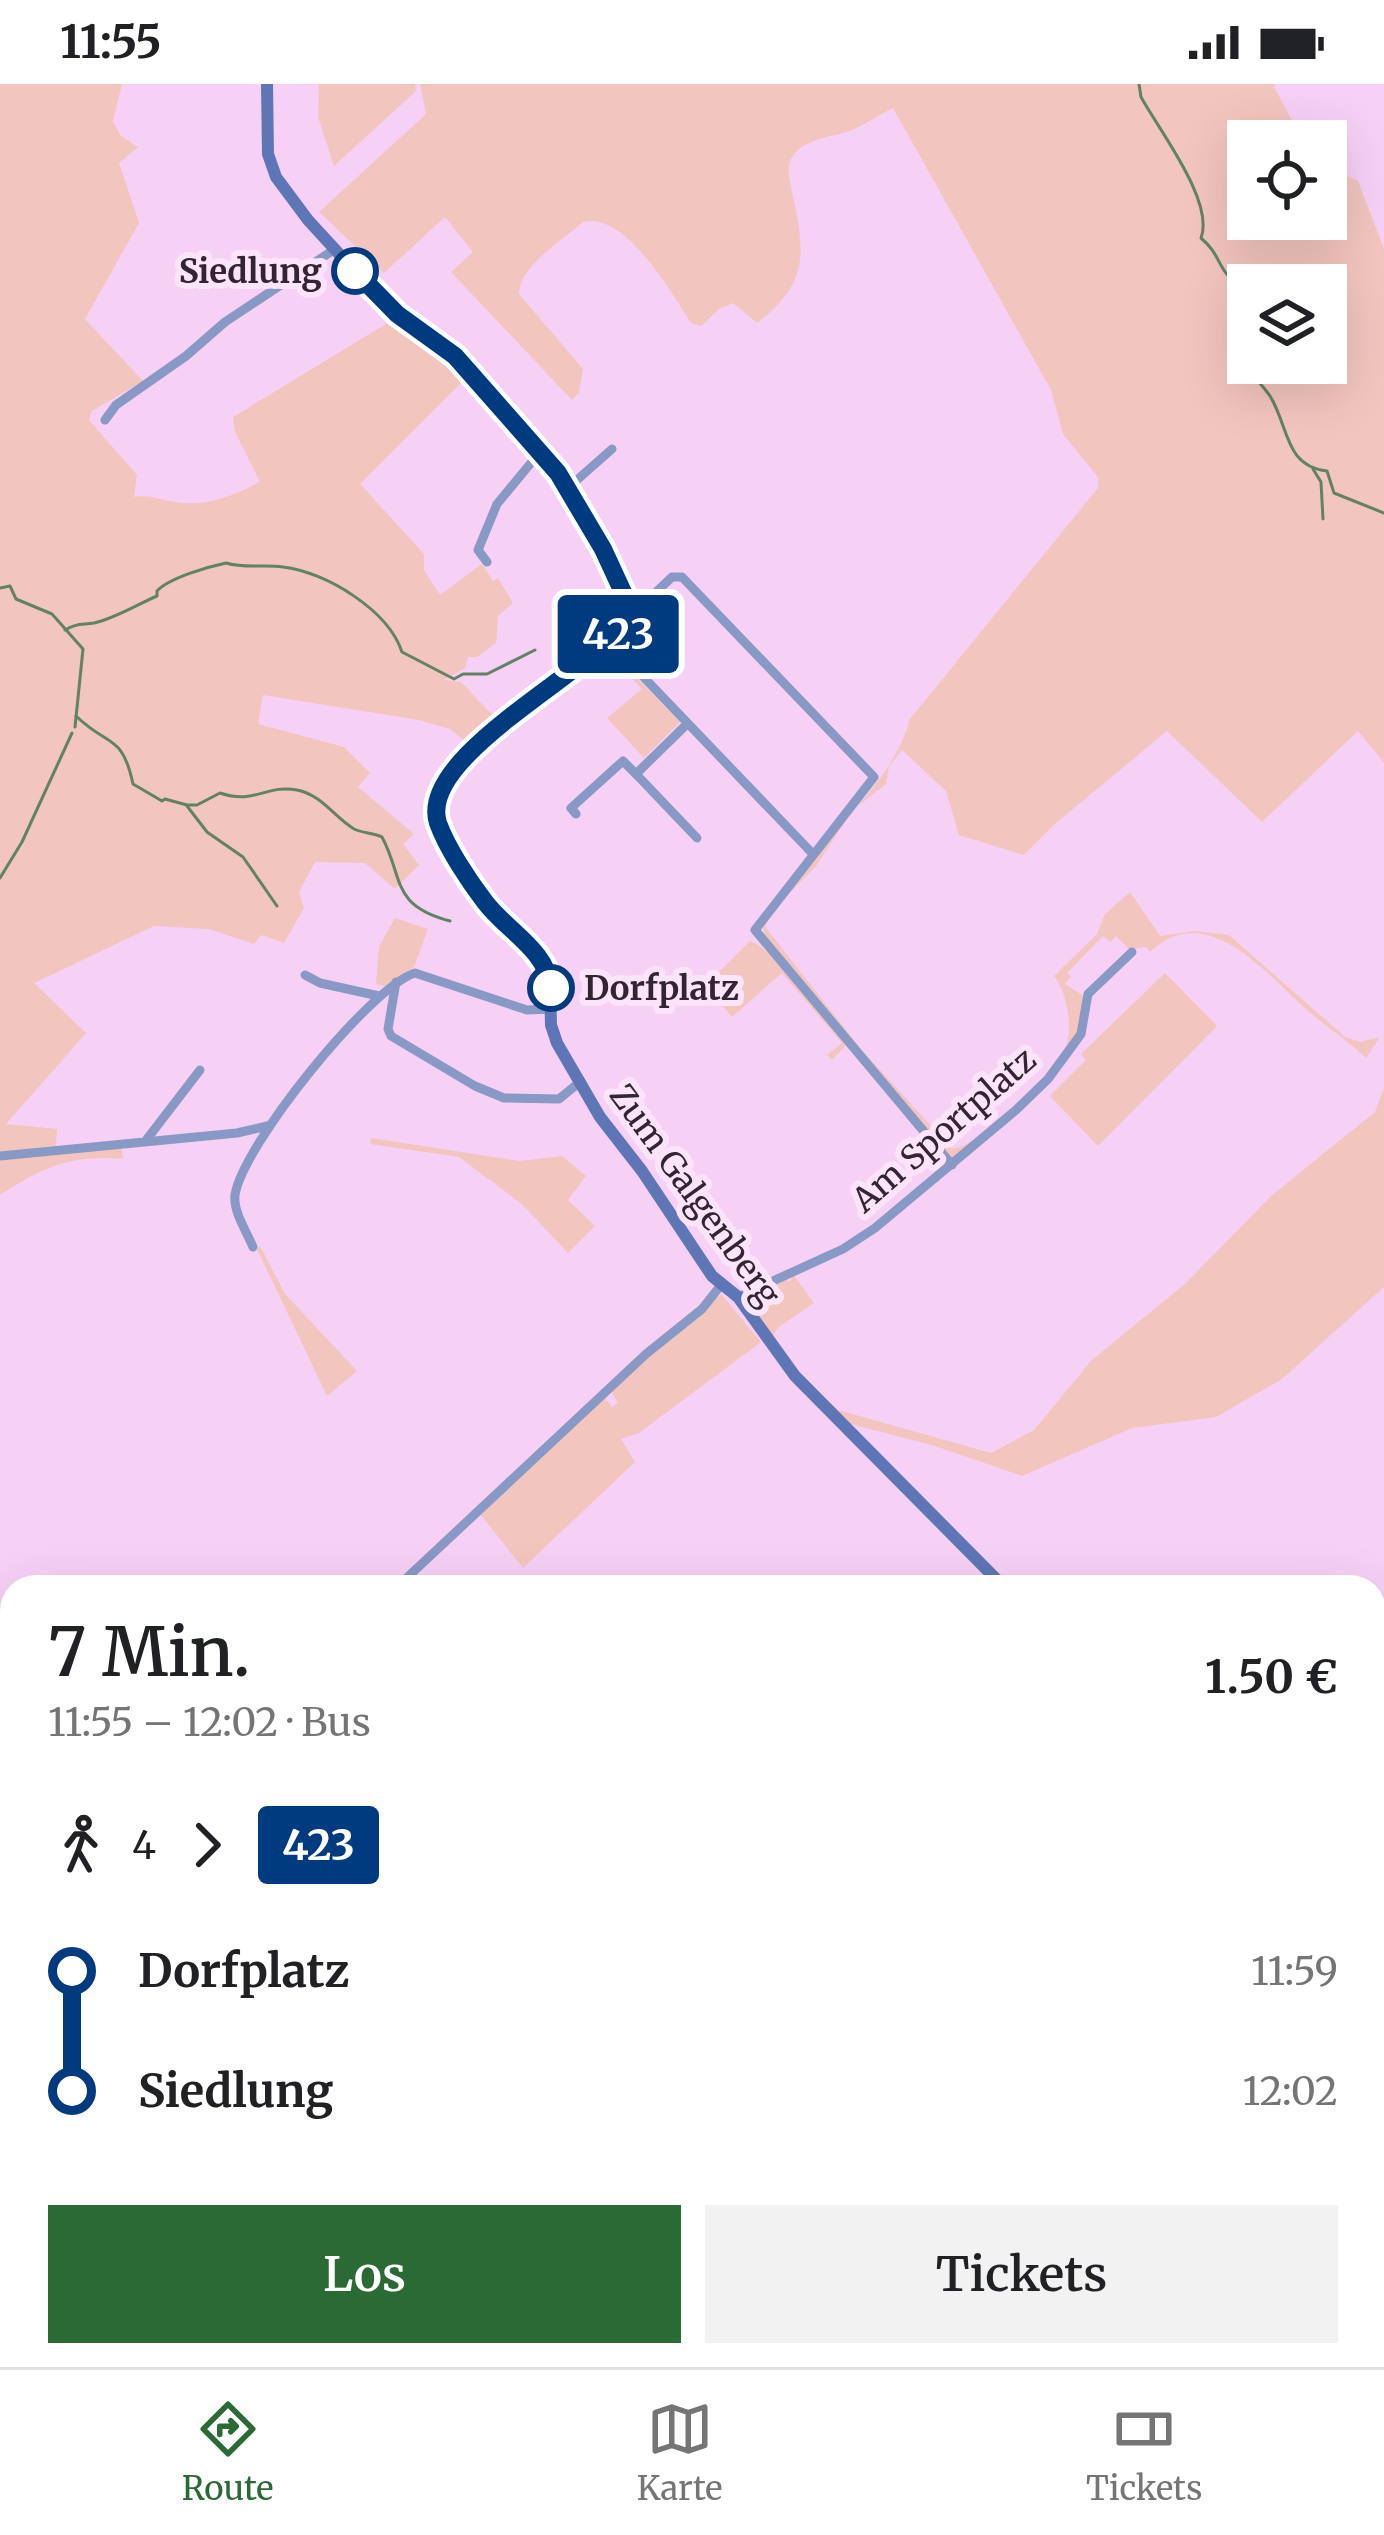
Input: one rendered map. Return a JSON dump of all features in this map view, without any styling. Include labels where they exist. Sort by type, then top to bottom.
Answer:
[{"type":"street","points":[[267,84],[268,154],[276,177],[334,249],[397,314],[455,356],[569,487],[633,614]]},
{"type":"street","points":[[105,420],[116,405],[225,322],[334,249]]},
{"type":"street","points":[[569,487],[612,449]]},
{"type":"street","points":[[487,562],[478,550],[494,509],[540,452]]},
{"type":"street","points":[[254,1247],[235,1198],[241,1174],[267,1126],[396,982],[415,973],[527,1010],[551,1009],[550,981],[542,960],[484,902],[440,827],[439,796],[453,773],[500,725],[610,641],[672,577],[682,577],[874,777],[755,930],[952,1165]]},
{"type":"street","points":[[610,641],[812,854]]},
{"type":"street","points":[[636,774],[686,725]]},
{"type":"street","points":[[576,814],[571,808],[623,761],[697,838]]},
{"type":"street","name":"Am Sportplatz","points":[[738,1297],[843,1249],[901,1209],[1016,1110],[1060,1065],[1081,1034],[1088,994],[1132,952]]},
{"type":"street","points":[[305,975],[320,983],[379,996]]},
{"type":"street","points":[[396,982],[388,1029],[400,1044],[504,1098],[547,1101],[588,1096]]},
{"type":"street","name":"Zum Galgenberg","points":[[551,1009],[557,1043],[588,1096],[721,1285],[738,1297],[796,1376],[992,1575]]},
{"type":"street","points":[[147,1139],[200,1070]]},
{"type":"street","points":[[568,1095],[581,1081]]},
{"type":"street","points":[[0,1156],[237,1133],[267,1126]]},
{"type":"street","points":[[410,1575],[646,1354],[702,1309],[721,1285]]},
{"type":"shaded area","points":[[0,84],[122,84],[113,121],[120,135],[138,147],[119,163],[139,223],[85,319],[143,381],[92,411],[89,420],[137,475],[134,497],[204,502],[260,482],[235,432],[233,417],[394,319],[467,377],[360,484],[424,554],[424,570],[440,595],[482,564],[493,581],[498,578],[513,603],[498,616],[496,643],[477,657],[468,657],[465,668],[444,680],[461,682],[498,721],[472,747],[450,729],[419,720],[263,695],[258,724],[344,747],[370,773],[358,787],[414,834],[403,844],[419,865],[395,889],[365,863],[315,862],[299,892],[304,908],[284,943],[261,935],[254,944],[209,929],[154,926],[34,983],[86,1033],[6,1124],[57,1129],[56,1146],[0,1152]]},
{"type":"shaded area","points":[[319,84],[415,84],[416,91],[334,166],[318,117]]},
{"type":"shaded area","points":[[420,84],[1276,84],[1292,120],[1227,120],[1227,240],[1347,240],[1347,176],[1358,181],[1384,249],[1384,763],[1358,731],[1262,822],[1167,731],[1024,855],[959,835],[946,791],[902,750],[889,766],[886,784],[857,807],[884,773],[910,719],[1098,488],[1098,477],[1063,434],[1051,390],[893,108],[852,130],[812,142],[793,156],[789,174],[801,249],[799,265],[787,294],[757,323],[733,303],[701,326],[691,323],[645,257],[615,229],[599,222],[583,222],[544,254],[526,274],[519,294],[583,369],[579,392],[572,400],[451,272],[473,252],[445,217],[384,273],[319,212],[426,114]]},
{"type":"shaded area","points":[[628,674],[680,722],[644,758],[607,718],[642,689]]},
{"type":"shaded area","points":[[850,815],[816,866],[767,916],[766,928],[861,1049],[952,1149],[997,1124],[1058,1061],[1068,1041],[1069,1021],[1054,976],[1097,934],[1105,914],[1130,892],[1160,936],[1194,931],[1229,935],[1345,1037],[1360,1042],[1380,1037],[1366,1058],[1256,963],[1215,938],[1194,933],[1172,937],[1150,952],[1146,947],[1129,949],[1116,936],[1110,942],[1103,936],[1067,973],[1071,977],[1065,984],[1084,996],[1070,1051],[1026,1100],[960,1155],[951,1157],[766,942],[762,923],[779,896]]},
{"type":"shaded area","points":[[395,918],[428,929],[414,967],[385,986],[376,984],[379,947]]},
{"type":"shaded area","points":[[750,941],[788,972],[846,1045],[832,1060],[827,1055],[842,1043],[782,973],[732,1017],[716,999],[719,972]]},
{"type":"shaded area","points":[[1165,973],[1217,1026],[1098,1146],[1050,1096],[1086,1060],[1081,1054]]},
{"type":"shaded area","points":[[1384,1088],[1384,1287],[1282,1379],[1216,1417],[1132,1428],[1022,1476],[847,1423],[778,1351],[745,1300],[784,1278],[790,1282],[793,1274],[814,1303],[773,1335],[798,1371],[838,1410],[991,1453],[1034,1430],[1092,1360],[1186,1283],[1271,1196],[1375,1112]]},
{"type":"shaded area","points":[[371,1138],[520,1161],[562,1156],[586,1176],[568,1200],[595,1226],[568,1253],[522,1204],[459,1157],[370,1144]]},
{"type":"shaded area","points":[[121,1145],[123,1159],[58,1165],[0,1195],[0,1160]]},
{"type":"shaded area","points":[[260,1246],[285,1294],[357,1371],[327,1396],[257,1249]]},
{"type":"shaded area","points":[[721,1294],[761,1342],[639,1433],[621,1439],[635,1462],[523,1568],[480,1514],[605,1398],[612,1407],[618,1403],[611,1391]]},
{"type":"waterway","points":[[1139,84],[1141,97],[1193,186],[1203,223],[1201,238],[1227,275]]},
{"type":"waterway","points":[[1261,384],[1295,453],[1313,468],[1327,471],[1334,493],[1384,513]]},
{"type":"waterway","points":[[1313,469],[1321,482],[1323,519]]},
{"type":"waterway","points":[[65,630],[110,618],[157,596],[170,582],[226,563],[300,570],[336,585],[384,622],[402,652],[454,679],[487,674],[535,650]]},
{"type":"waterway","points":[[0,588],[10,586],[16,599],[52,614],[83,649],[75,727]]},
{"type":"waterway","points":[[76,716],[119,749],[133,784],[162,801],[197,805],[220,793],[242,797],[286,789],[314,797],[354,829],[382,837],[408,898],[450,921]]},
{"type":"waterway","points":[[0,878],[22,842],[72,733]]},
{"type":"waterway","points":[[187,806],[207,832],[243,857],[277,906]]},
{"type":"bus line","name":"423","points":[[355,271],[397,314],[455,356],[558,473],[603,549],[633,614],[610,641],[500,725],[453,773],[439,796],[440,827],[484,902],[542,960],[551,988]]},
{"type":"place","name":"Siedlung","points":[[355,271]]},
{"type":"place","name":"Dorfplatz","points":[[551,988]]}]
